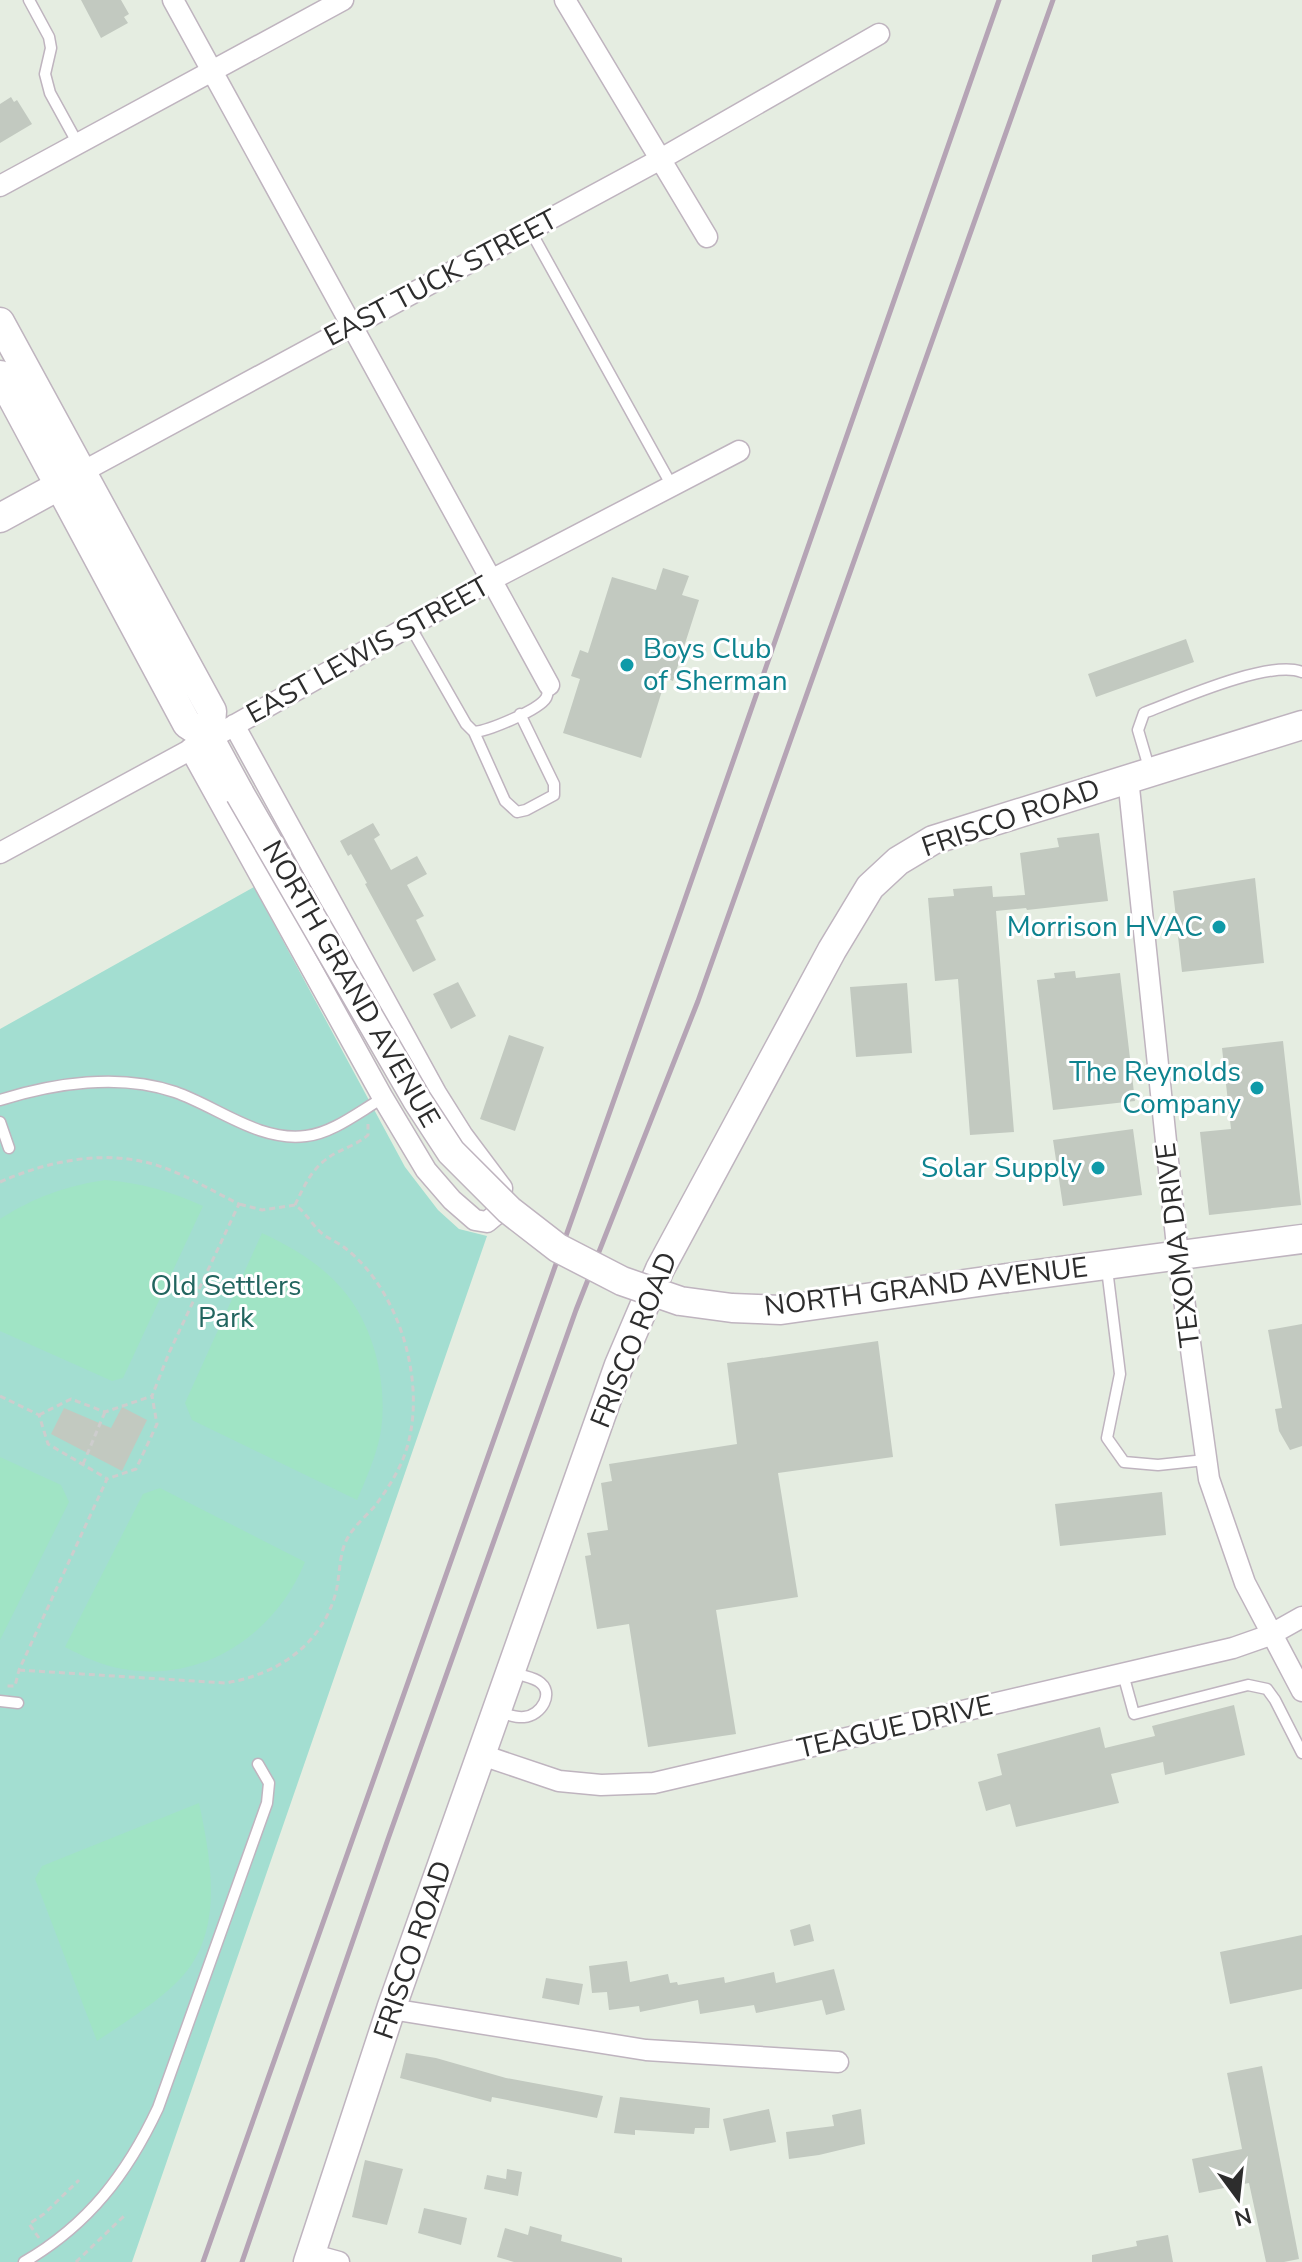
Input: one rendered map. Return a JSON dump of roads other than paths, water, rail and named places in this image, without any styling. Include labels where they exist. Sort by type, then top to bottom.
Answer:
[{"type":"street","points":[[173,0],[549,685]]},
{"type":"street","points":[[0,186],[343,0]]},
{"type":"street","points":[[565,0],[707,237]]},
{"type":"street","name":"EAST TUCK STREET","points":[[0,518],[659,160],[879,34]]},
{"type":"street","name":"NORTH GRAND AVENUE","points":[[0,322],[71,479]]},
{"type":"street","name":"NORTH GRAND AVENUE","points":[[0,375],[71,479],[212,711],[211,738],[240,794],[417,1100],[451,1152],[509,1210],[558,1248],[622,1281],[680,1301],[781,1310],[1302,1239]]},
{"type":"street","name":"EAST LEWIS STREET","points":[[0,853],[491,580],[739,451]]},
{"type":"street","name":"FRISCO ROAD","points":[[309,2258],[391,2009],[619,1365],[660,1269],[832,950],[870,887],[898,861],[933,840],[1302,725]]},
{"type":"street","points":[[211,738],[463,1136],[502,1188],[499,1212],[487,1222],[475,1220],[452,1200],[426,1170],[383,1098],[211,738]]},
{"type":"street","name":"TEXOMA DRIVE","points":[[1139,775],[1178,1256],[1205,1460],[1235,1556],[1270,1635],[1301,1689]]},
{"type":"street","name":"TEAGUE DRIVE","points":[[482,1755],[559,1781],[601,1785],[654,1783],[1233,1648],[1270,1635],[1302,1617]]},
{"type":"street","points":[[391,2009],[646,2050],[838,2062]]},
{"type":"street","points":[[309,2258],[339,2262]]},
{"type":"lane","points":[[29,0],[49,37],[51,48],[45,74],[50,93],[78,144]]},
{"type":"lane","points":[[530,230],[672,486]]},
{"type":"lane","points":[[410,626],[466,724],[474,732],[505,801],[517,812],[554,795],[554,784],[520,714]]},
{"type":"lane","points":[[1139,775],[1138,730],[1144,713],[1268,670],[1297,669],[1302,672]]},
{"type":"lane","points":[[474,732],[485,731],[540,704],[547,696],[549,685]]},
{"type":"lane","points":[[0,1100],[43,1088],[82,1083],[147,1085],[172,1091],[266,1133],[285,1137],[309,1136],[328,1129],[383,1098]]},
{"type":"lane","points":[[0,1122],[9,1148]]},
{"type":"lane","points":[[1107,1265],[1120,1374],[1107,1438],[1124,1462],[1158,1465],[1205,1460]]},
{"type":"lane","points":[[497,1712],[524,1717],[542,1709],[546,1699],[546,1690],[540,1682],[511,1672]]},
{"type":"lane","points":[[1123,1674],[1134,1714],[1248,1685],[1267,1689],[1302,1753]]},
{"type":"lane","points":[[0,1701],[18,1703]]},
{"type":"lane","points":[[24,2262],[74,2228],[104,2197],[139,2149],[158,2108],[267,1803],[269,1783],[258,1764]]},
{"type":"railway","points":[[203,2262],[999,0]]},
{"type":"railway","points":[[242,2262],[576,1310],[698,1001],[1053,0]]},
{"type":"place","name":"Boys Club of Sherman","points":[[627,665]]},
{"type":"place","name":"Morrison HVAC","points":[[1219,927]]},
{"type":"place","name":"The Reynolds Company","points":[[1257,1088]]},
{"type":"place","name":"Solar Supply","points":[[1098,1168]]},
{"type":"park label","name":"Old Settlers Park","points":[[226,1302]]}]
